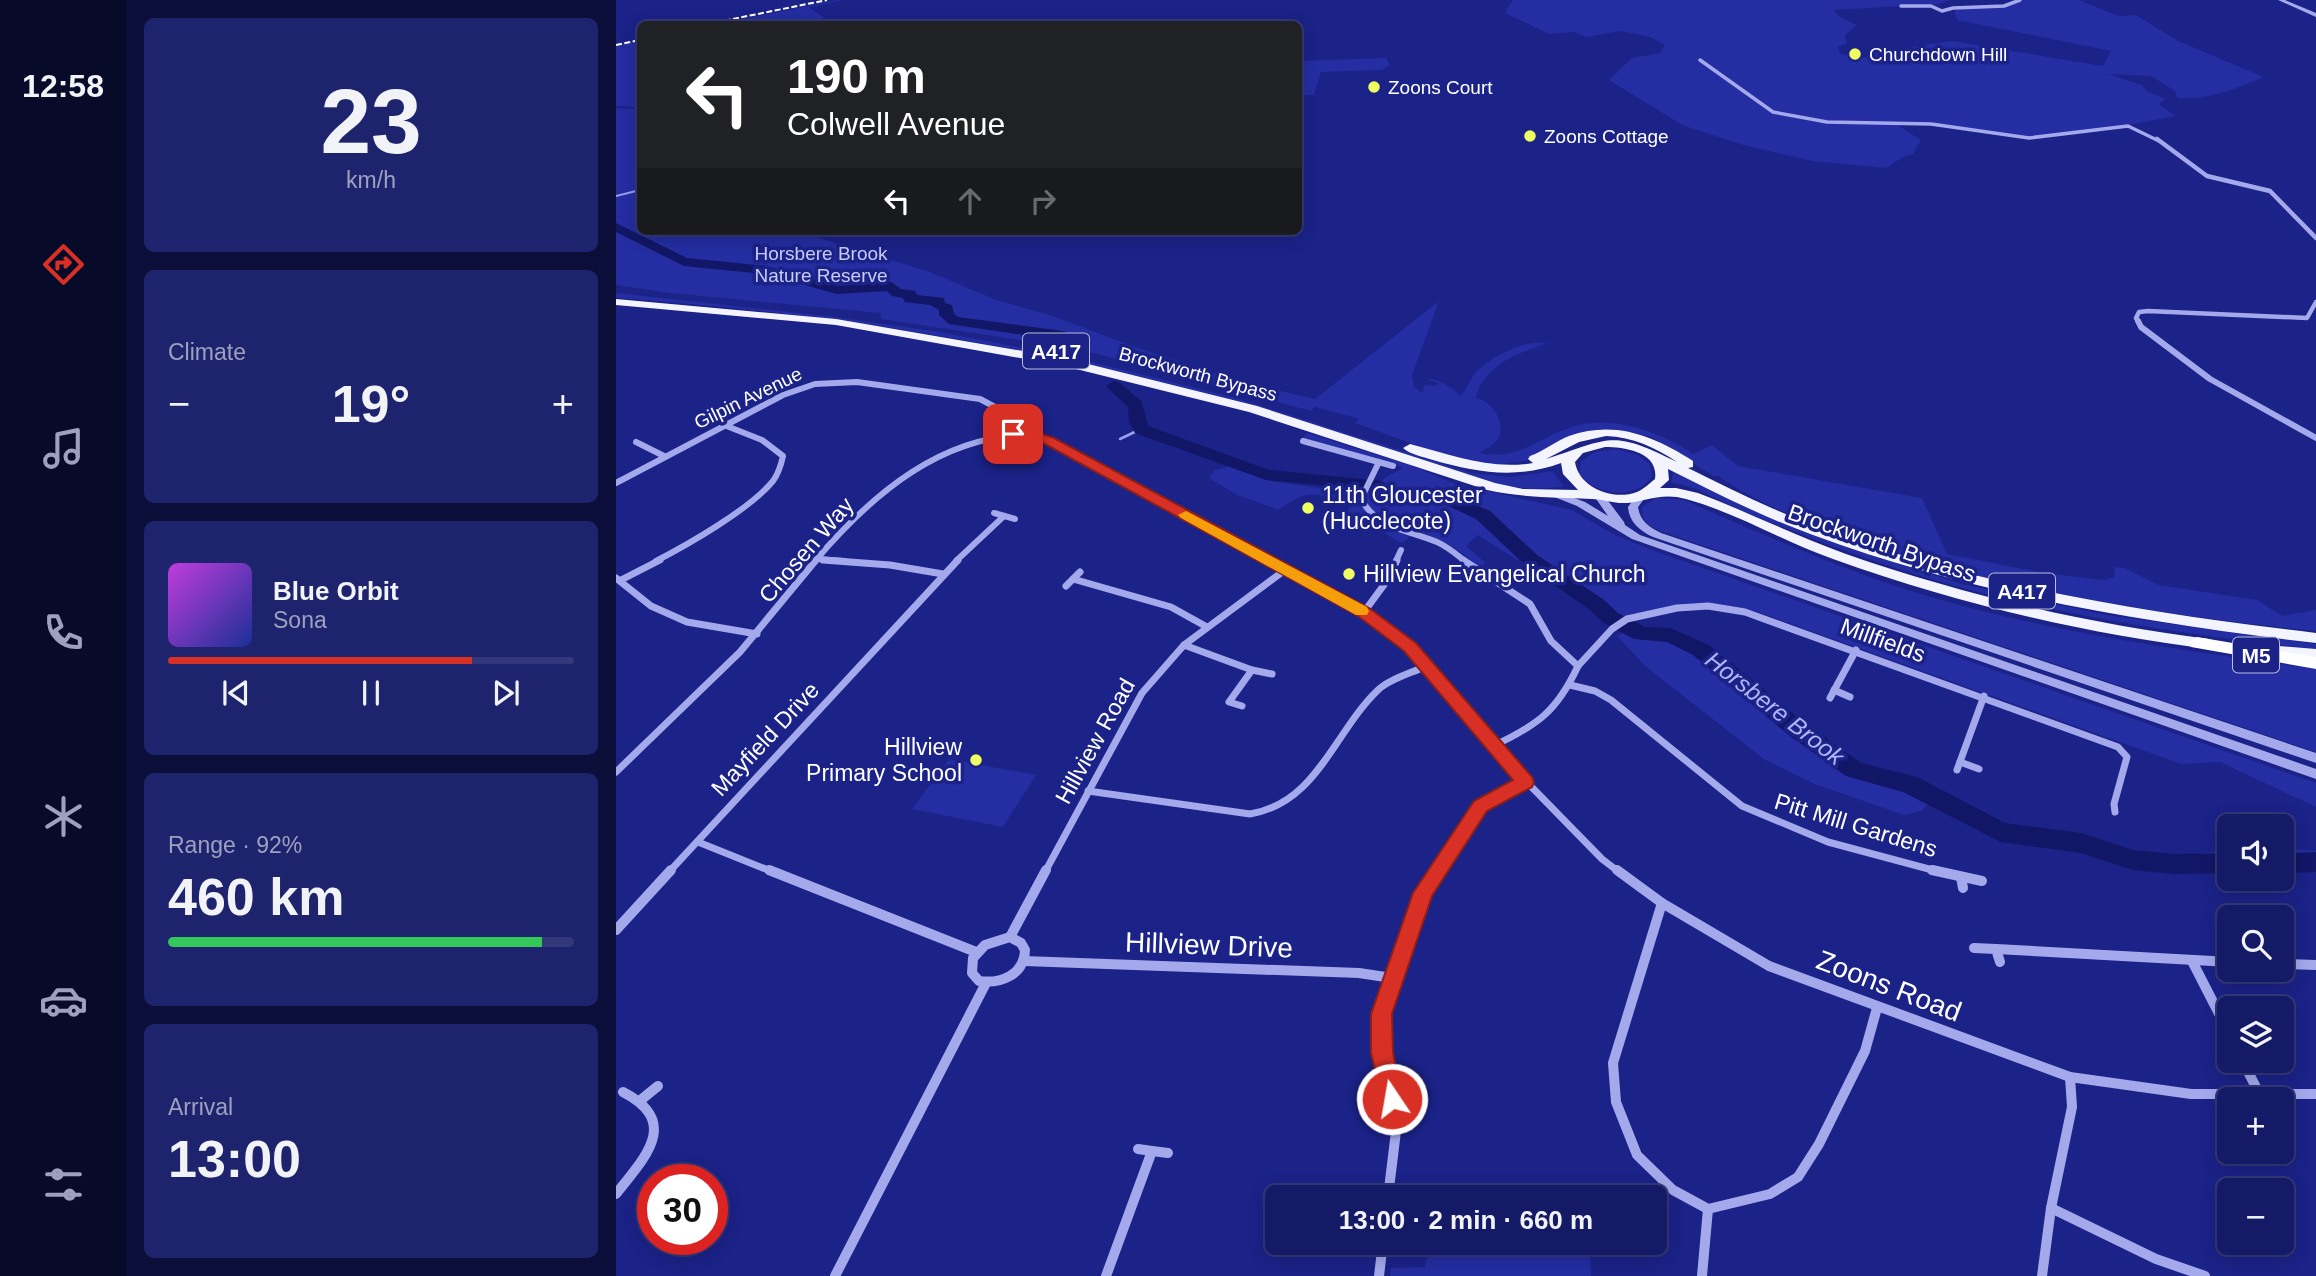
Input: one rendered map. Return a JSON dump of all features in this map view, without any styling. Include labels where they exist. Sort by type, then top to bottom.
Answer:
[{"type":"highway","name":"Brockworth Bypass","points":[[616,290],[865,318],[980,336],[1097,359],[1264,402],[1459,465],[1484,470],[1507,471],[1538,466],[1576,452]]},
{"type":"highway","name":"Brockworth Bypass","points":[[616,302],[836,322],[1065,362],[1253,409],[1482,485],[1523,493],[1598,495]]},
{"type":"highway","name":"A417","points":[[1484,470],[1531,461],[1586,435],[1622,433],[1656,443],[1740,498]]},
{"type":"highway","points":[[1614,443],[1639,448],[1660,463],[1662,480],[1644,494],[1621,498],[1598,495],[1583,490],[1568,475],[1567,467],[1576,452],[1589,446],[1614,443]]},
{"type":"highway","name":"Brockworth Bypass","points":[[1652,455],[1740,498],[1839,540],[1961,578],[2168,619],[2316,638]]},
{"type":"highway","name":"Brockworth Bypass","points":[[1644,494],[1676,492],[1693,496],[1840,557],[1963,596],[2093,625],[2197,643],[2316,655]]},
{"type":"highway","name":"M5","points":[[2197,643],[2316,663]]},
{"type":"street","points":[[1901,6],[1920,5],[1952,10],[2004,6],[2020,0]]},
{"type":"street","points":[[2281,0],[2316,15]]},
{"type":"street","points":[[1952,10],[1953,16]]},
{"type":"street","points":[[1700,60],[1773,112],[1827,122],[1931,124],[2029,138],[2129,126],[2152,135],[2174,149],[2207,176],[2270,191],[2316,238]]},
{"type":"street","points":[[2316,302],[2307,318],[2148,310],[2139,312],[2136,318],[2141,327],[2210,379],[2316,438]]},
{"type":"street","name":"Gilpin Avenue","points":[[616,484],[664,456],[805,385],[848,379],[980,399],[995,407],[1003,416],[1000,435]]},
{"type":"street","points":[[724,425],[762,440],[783,456],[774,481],[714,526],[618,579],[651,606],[687,622],[757,634]]},
{"type":"street","name":"Chosen Way","points":[[616,772],[757,634],[817,559],[874,500],[948,452],[977,440],[1000,435],[1036,436],[1123,477],[1364,612]]},
{"type":"street","points":[[1303,441],[1393,466]]},
{"type":"street","points":[[636,442],[664,456]]},
{"type":"street","points":[[1379,462],[1361,499],[1363,504],[1382,523],[1438,542],[1461,555],[1477,570],[1497,579],[1519,594],[1537,613],[1556,648],[1578,666]]},
{"type":"street","points":[[1556,494],[1589,508],[1636,537],[2316,758]]},
{"type":"street","points":[[1644,494],[1633,512],[1636,521],[1647,530],[1848,606],[2316,774]]},
{"type":"street","points":[[1598,495],[1618,522],[1636,537]]},
{"type":"street","points":[[995,513],[1015,519]]},
{"type":"street","name":"Mayfield Drive","points":[[616,930],[943,574],[1004,516]]},
{"type":"street","points":[[1364,612],[1389,578],[1401,550]]},
{"type":"street","points":[[817,559],[890,565],[943,574]]},
{"type":"street","name":"Hillview Road","points":[[1010,937],[1142,693],[1184,645],[1285,570]]},
{"type":"street","points":[[1066,586],[1080,572]]},
{"type":"street","points":[[1073,579],[1171,607],[1207,627]]},
{"type":"street","name":"Millfields","points":[[1493,746],[1545,720],[1570,685],[1578,666],[1612,629],[1627,619],[1677,608],[1726,608],[1856,650],[2118,747],[2127,757],[2114,804],[2115,812]]},
{"type":"street","name":"Zoons Road","points":[[1364,612],[1394,632],[1525,782],[1602,859],[1662,903],[1769,965],[1877,1008],[2070,1077],[2191,1094],[2217,1094]]},
{"type":"street","points":[[1184,645],[1252,670],[1272,674]]},
{"type":"street","points":[[1850,697],[1832,694],[1856,650]]},
{"type":"street","points":[[1088,791],[1250,814],[1269,811],[1299,793],[1380,689],[1399,677],[1426,666]]},
{"type":"street","points":[[1229,702],[1252,670]]},
{"type":"street","name":"Pitt Mill Gardens","points":[[1570,685],[1595,691],[1611,700],[1739,809],[1847,848],[1982,881]]},
{"type":"street","points":[[1979,769],[1959,766],[1984,696]]},
{"type":"street","points":[[1218,700],[1242,706]]},
{"type":"street","points":[[1389,1185],[1397,1123],[1382,1053],[1382,1014],[1392,978],[1423,893],[1480,806],[1525,782]]},
{"type":"street","points":[[698,842],[976,952]]},
{"type":"street","name":"Pitt Mill Gardens","points":[[1961,877],[1963,888]]},
{"type":"street","points":[[1662,903],[1613,1063],[1616,1102],[1637,1155],[1673,1190],[1708,1209],[1770,1194],[1798,1177],[1819,1144],[1864,1051],[1877,1008]]},
{"type":"street","points":[[1010,937],[1025,948],[1024,961],[1009,978],[986,983],[979,981],[971,972],[976,952],[995,939],[1010,937]]},
{"type":"street","points":[[1974,948],[2217,962]]},
{"type":"street","points":[[1996,949],[2000,962]]},
{"type":"street","name":"Hillview Drive","points":[[1024,961],[1359,973],[1392,978]]},
{"type":"street","points":[[2192,961],[2217,1010]]},
{"type":"street","points":[[2294,964],[2316,964]]},
{"type":"street","points":[[835,1276],[986,983]]},
{"type":"street","points":[[2042,1276],[2051,1208],[2071,1107],[2070,1077]]},
{"type":"street","points":[[642,1099],[657,1086]]},
{"type":"street","points":[[616,1194],[652,1142],[655,1124],[653,1113],[642,1099],[623,1092]]},
{"type":"street","name":"Zoons Road","points":[[2294,1094],[2316,1094]]},
{"type":"street","points":[[1138,1149],[1168,1153]]},
{"type":"street","points":[[1106,1276],[1152,1151]]},
{"type":"street","points":[[2051,1208],[2156,1259],[2205,1276]]},
{"type":"street","points":[[1702,1276],[1708,1209]]},
{"type":"street","points":[[1380,1276],[1382,1255]]},
{"type":"green space","points":[[844,0],[809,7],[823,17],[824,21],[733,21]]},
{"type":"green space","points":[[1513,0],[1951,0],[1939,4],[1834,10],[1840,17],[1857,25],[1845,35],[1847,43],[1838,47],[1840,54],[1864,58],[1876,52],[1952,41],[2103,66],[2111,51],[1957,20],[1954,12],[1957,9],[2008,6],[2022,0],[2079,0],[2119,16],[2136,15],[2178,41],[2264,77],[2211,95],[2177,98],[2175,91],[2151,76],[2108,74],[2142,85],[2147,91],[2166,99],[2159,104],[2176,116],[2083,134],[2029,138],[1931,124],[1896,124],[1921,140],[1913,154],[1901,158],[1887,168],[1812,161],[1743,145],[1682,125],[1609,80],[1632,58],[1660,53],[1665,45],[1650,37],[1620,31],[1586,37],[1574,32],[1549,34],[1505,13]]},
{"type":"green space","points":[[637,41],[637,107],[616,106],[616,45]]},
{"type":"green space","points":[[1386,58],[1390,65],[1382,70],[1321,72],[1314,95],[1302,95],[1302,61]]},
{"type":"green space","name":"Horsbere Brook Nature Reserve","points":[[616,108],[637,109],[637,235],[809,235],[927,271],[997,300],[1050,315],[1138,348],[1242,382],[1315,399],[1439,301],[1412,375],[1414,386],[1422,393],[1424,385],[1436,386],[1437,383],[1426,379],[1431,379],[1445,384],[1461,396],[1476,372],[1491,360],[1519,346],[1547,343],[1504,362],[1486,377],[1480,386],[1476,398],[1492,408],[1501,426],[1498,439],[1480,453],[1515,452],[1583,424],[1600,422],[1633,426],[1694,454],[1712,445],[1738,466],[1922,498],[1947,554],[2044,573],[2104,580],[2114,577],[2115,567],[2125,568],[2159,585],[2257,600],[2282,616],[2316,610],[2316,631],[2202,618],[2089,600],[1923,561],[1790,515],[1718,476],[1713,476],[1651,437],[1624,431],[1610,430],[1524,461],[1495,465],[1468,464],[1355,423],[1359,419],[1315,407],[1311,411],[1078,349],[881,319],[880,313],[669,293],[616,285]]},
{"type":"green space","points":[[616,293],[827,316],[934,331],[1080,359],[1236,398],[1472,473],[1510,477],[1553,471],[1564,487],[1531,489],[1492,484],[1250,406],[1169,384],[1032,353],[825,319],[616,298]]},
{"type":"green space","points":[[1307,433],[1413,466],[1455,484],[1572,510],[1615,535],[1652,550],[2316,783],[2316,807],[2220,762],[2181,764],[1755,611],[1707,607],[1627,619],[1619,614],[1607,624],[1590,606],[1478,535],[1466,546],[1486,563],[1480,568],[1450,546],[1417,531],[1402,543],[1345,512],[1355,502],[1309,495],[1278,510],[1237,495],[1209,478],[1215,470],[1230,466],[1271,481],[1360,494],[1358,500],[1386,477],[1403,468],[1302,437]]},
{"type":"green space","points":[[1615,449],[1636,454],[1650,464],[1652,477],[1636,489],[1615,492],[1594,487],[1579,473],[1581,461],[1595,452]]},
{"type":"green space","points":[[1673,472],[1784,524],[1851,549],[1962,584],[2107,615],[2316,644],[2316,649],[2100,619],[1941,582],[1833,547],[1698,490],[1671,483]]},
{"type":"green space","points":[[1656,498],[1684,500],[1861,574],[1970,608],[2117,639],[2316,669],[2316,752],[1663,532],[1647,523],[1642,512],[1642,507]]},
{"type":"green space","points":[[1631,629],[1641,634],[1670,635],[1701,650],[1798,730],[1854,770],[1909,784],[1935,798],[1921,811],[1904,815],[1817,785],[1765,760],[1645,666],[1617,636]]},
{"type":"green space","points":[[949,759],[1036,775],[1003,827],[912,809]]},
{"type":"green space","points":[[2294,849],[2316,851],[2316,870],[2294,869]]},
{"type":"green space","points":[[2217,851],[2217,869],[2157,868],[2158,858]]},
{"type":"green space","points":[[1428,1255],[1590,1255],[1591,1276],[1390,1276],[1391,1268],[1425,1267]]},
{"type":"waterway","points":[[616,196],[637,191]]},
{"type":"waterway","name":"Horsbere Brook","points":[[616,227],[684,262],[766,270],[837,290],[891,286],[897,293],[910,294],[910,299],[939,301],[937,305],[947,308],[946,315],[954,321],[1063,336],[1076,347]]},
{"type":"waterway","name":"Horsbere Brook","points":[[1114,386],[1136,406],[1137,422],[1141,429],[1266,475],[1381,486]]},
{"type":"waterway","points":[[1120,439],[1141,429]]},
{"type":"waterway","name":"Horsbere Brook","points":[[1435,493],[1483,515],[1530,559],[1597,605],[1611,618],[1641,634],[1670,635],[1701,650],[1798,730],[1854,770],[1909,784],[2001,832],[2081,843],[2133,860],[2175,864],[2217,863]]},
{"type":"waterway","name":"Horsbere Brook","points":[[2294,863],[2316,862]]},
{"type":"railway","points":[[723,21],[827,0]]},
{"type":"railway","points":[[616,45],[637,41]]},
{"type":"slow traffic","points":[[1186,515],[1361,611]]},
{"type":"place","name":"Churchdown Hill","points":[[1855,54]]},
{"type":"place","name":"Zoons Court","points":[[1374,87]]},
{"type":"place","name":"Zoons Cottage","points":[[1530,136]]},
{"type":"place","name":"11th Gloucester (Hucclecote)","points":[[1308,508]]},
{"type":"place","name":"Hillview Evangelical Church","points":[[1349,574]]},
{"type":"place","name":"Hillview Primary School","points":[[976,760]]},
{"type":"route","points":[[1013,434],[1036,436],[1049,441],[1364,612],[1394,632],[1410,647],[1525,782],[1480,806],[1423,893],[1382,1014],[1382,1053],[1392,1099]]}]
